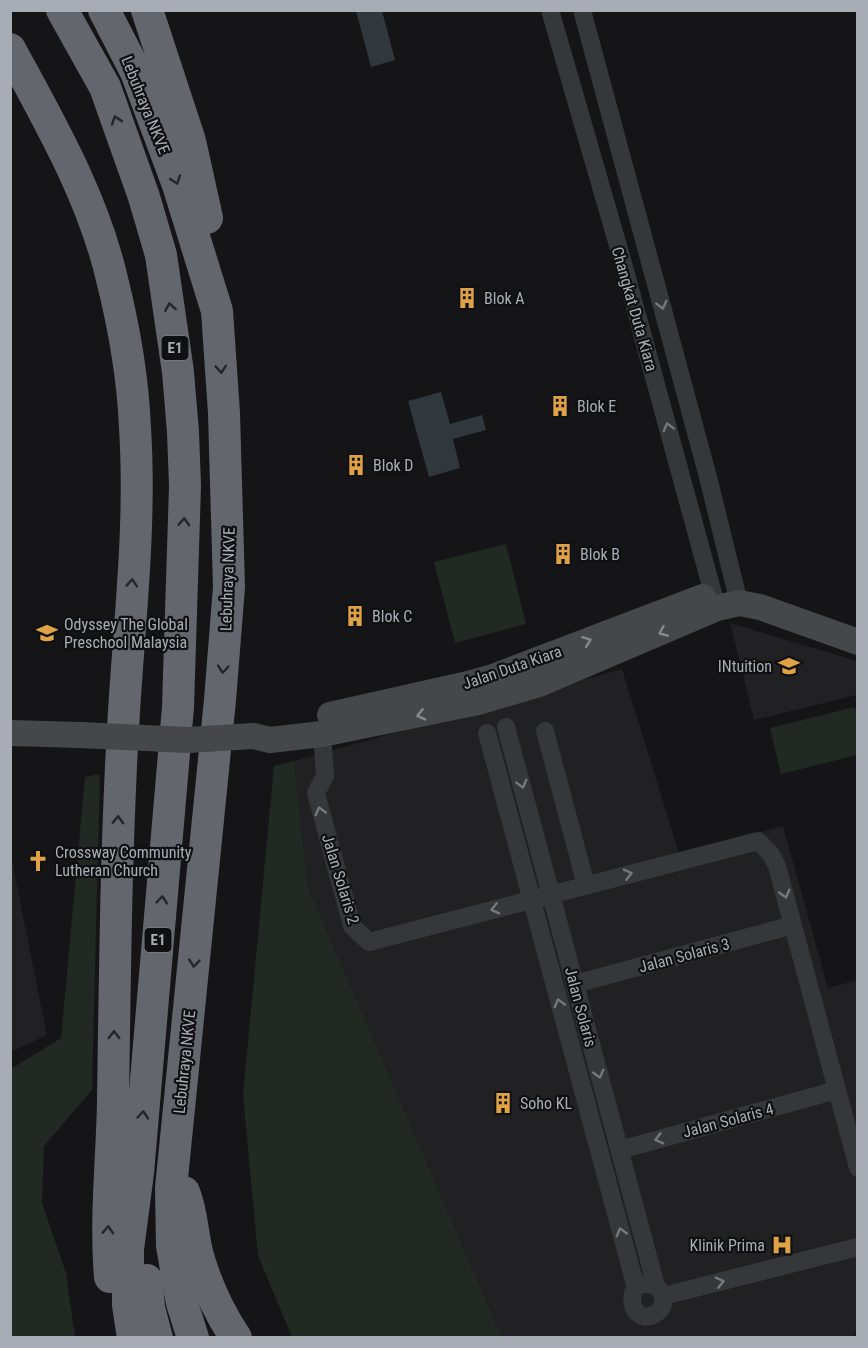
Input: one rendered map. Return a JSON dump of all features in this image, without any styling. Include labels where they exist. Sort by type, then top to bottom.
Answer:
[{"type":"highway","name":"Lebuhraya NKVE","points":[[62,10],[105,87],[144,197],[161,255],[178,372],[185,486],[178,706],[138,1173]]},
{"type":"highway","name":"Lebuhraya NKVE","points":[[104,10],[136,72],[178,185],[217,311],[225,424],[229,587],[220,700],[171,1188],[172,1246],[182,1303],[193,1338]]},
{"type":"highway","points":[[147,10],[190,141],[210,232],[217,311]]},
{"type":"highway","points":[[10,49],[65,153],[92,214],[112,277],[126,355],[135,426],[136,507],[119,789],[114,936],[113,1105],[107,1243],[112,1310],[130,1338]]},
{"type":"highway","points":[[173,1166],[190,1207],[197,1250],[207,1282],[216,1304],[236,1338]]},
{"type":"highway","points":[[138,1173],[149,1308],[157,1338]]},
{"type":"highway","name":"E1","points":[[130,1338],[128,1249],[138,1173]]},
{"type":"main road","points":[[733,600],[858,642]]},
{"type":"main road","name":"Jalan Duta Kiara","points":[[254,736],[265,726],[549,680],[733,600]]},
{"type":"main road","name":"Jalan Duta Kiara","points":[[10,733],[188,740],[254,736],[270,740],[322,734],[484,689]]},
{"type":"street","name":"Changkat Duta Kiara","points":[[550,10],[624,268],[733,600]]},
{"type":"street","name":"Changkat Duta Kiara","points":[[582,10],[708,477],[733,600]]},
{"type":"street","name":"Jalan Solaris","points":[[506,728],[660,1291]]},
{"type":"street","points":[[545,731],[586,885]]},
{"type":"street","name":"Jalan Solaris 2","points":[[322,734],[325,776],[315,793],[352,926],[369,942],[758,841],[770,853],[777,866],[793,925]]},
{"type":"street","name":"Jalan Solaris","points":[[487,734],[636,1288]]},
{"type":"street","points":[[793,925],[858,1168]]},
{"type":"street","name":"Jalan Solaris 3","points":[[575,984],[793,925]]},
{"type":"street","name":"Jalan Solaris 4","points":[[620,1150],[837,1090]]},
{"type":"street","points":[[660,1291],[663,1305],[656,1313],[646,1316],[633,1308],[631,1298],[636,1288],[645,1283],[660,1291],[858,1247]]},
{"type":"shaded area","points":[[356,11],[382,11],[395,60],[371,67]]},
{"type":"shaded area","points":[[441,392],[450,424],[482,415],[486,430],[453,439],[460,468],[429,477],[408,401]]},
{"type":"shaded area","points":[[506,544],[526,624],[455,643],[434,562]]},
{"type":"shaded area","points":[[730,623],[857,661],[857,695],[754,720]]},
{"type":"shaded area","points":[[622,669],[679,853],[783,826],[828,988],[857,980],[857,1331],[851,1338],[502,1337],[308,887],[294,761]]},
{"type":"shaded area","points":[[855,707],[858,718],[857,755],[781,774],[770,728]]},
{"type":"shaded area","points":[[294,761],[308,887],[502,1337],[292,1337],[258,1256],[243,1095],[274,766]]},
{"type":"shaded area","points":[[100,774],[92,1090],[44,1146],[42,1203],[66,1273],[75,1337],[11,1337],[11,1069],[61,1038],[85,777]]},
{"type":"shaded area","points":[[11,856],[47,1035],[10,1052]]},
{"type":"place","name":"Blok A","points":[[467,298]]},
{"type":"place","name":"Blok E","points":[[560,406]]},
{"type":"place","name":"Blok D","points":[[356,465]]},
{"type":"place","name":"Blok B","points":[[563,554]]},
{"type":"place","name":"Blok C","points":[[355,616]]},
{"type":"place","name":"Odyssey The Global Preschool Malaysia","points":[[47,633]]},
{"type":"place","name":"INtuition","points":[[789,666]]},
{"type":"place","name":"Crossway Community Lutheran Church","points":[[38,861]]},
{"type":"place","name":"Soho KL","points":[[503,1103]]},
{"type":"place","name":"Klinik Prima","points":[[782,1245]]}]
